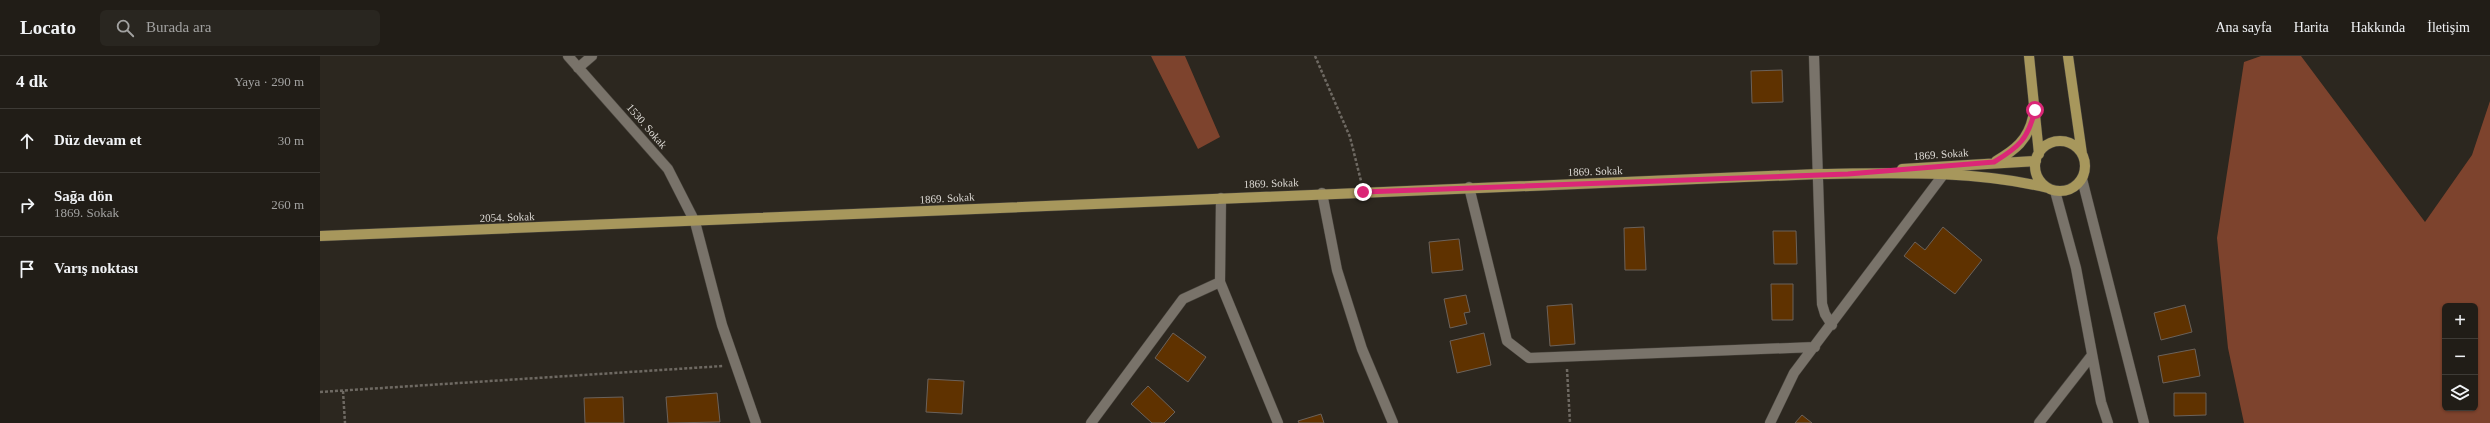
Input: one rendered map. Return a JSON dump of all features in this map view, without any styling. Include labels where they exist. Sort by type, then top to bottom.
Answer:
[{"type":"main road","points":[[2029,56],[2035,110],[2038,176],[2052,189],[2070,189],[2082,179],[2085,171],[2068,56]]},
{"type":"main road","points":[[1994,162],[2015,150],[2024,141],[2031,127],[2035,110]]},
{"type":"main road","points":[[2038,157],[2052,143],[2061,141],[2077,147],[2082,154]]},
{"type":"main road","name":"1869. Sokak","points":[[1848,174],[2038,157]]},
{"type":"main road","name":"1869. Sokak","points":[[695,222],[1322,193],[1819,174],[1943,175],[2003,178],[2052,189]]},
{"type":"main road","name":"2054. Sokak","points":[[320,236],[695,222]]},
{"type":"street","name":"1530. Sokak","points":[[568,56],[668,169],[695,222],[722,325],[756,423]]},
{"type":"street","points":[[578,68],[592,56]]},
{"type":"street","points":[[1814,56],[1822,304],[1825,314],[1832,325]]},
{"type":"street","points":[[1770,423],[1794,374],[1943,175]]},
{"type":"street","points":[[2082,179],[2144,423]]},
{"type":"street","points":[[1468,187],[1507,341],[1529,358],[1815,347]]},
{"type":"street","points":[[2052,189],[2076,268],[2092,355],[2108,423]]},
{"type":"street","points":[[1322,193],[1341,284],[1362,349],[1393,423]]},
{"type":"street","points":[[1221,198],[1220,282],[1278,423]]},
{"type":"street","points":[[1091,423],[1183,299],[1220,282]]},
{"type":"street","points":[[2039,423],[2092,355]]},
{"type":"path","points":[[1316,56],[1350,137],[1363,192]]},
{"type":"path","points":[[1566,356],[1570,423]]},
{"type":"path","points":[[320,392],[736,365]]},
{"type":"path","points":[[343,391],[345,423]]},
{"type":"shaded area","points":[[1151,56],[1185,56],[1220,137],[1198,149]]},
{"type":"shaded area","points":[[2261,56],[2301,56],[2425,222],[2472,155],[2490,101],[2490,423],[2244,423],[2228,348],[2217,238],[2244,62]]},
{"type":"building","points":[[1782,70],[1783,102],[1752,103],[1751,71]]},
{"type":"building","points":[[1644,227],[1646,270],[1625,270],[1624,228]]},
{"type":"building","points":[[1943,227],[1982,260],[1955,294],[1904,256],[1915,242],[1925,250]]},
{"type":"building","points":[[1773,231],[1796,231],[1797,264],[1774,264]]},
{"type":"building","points":[[1459,239],[1463,270],[1432,273],[1429,242]]},
{"type":"building","points":[[1771,284],[1793,284],[1793,320],[1772,320]]},
{"type":"building","points":[[1466,295],[1470,312],[1464,313],[1467,324],[1450,328],[1444,299]]},
{"type":"building","points":[[1572,304],[1575,344],[1550,346],[1547,306]]},
{"type":"building","points":[[2185,305],[2192,332],[2161,340],[2154,313]]},
{"type":"building","points":[[1173,333],[1206,357],[1188,382],[1155,358]]},
{"type":"building","points":[[1484,333],[1491,365],[1457,373],[1450,341]]},
{"type":"building","points":[[2195,349],[2200,376],[2163,383],[2158,356]]},
{"type":"building","points":[[928,379],[964,381],[962,414],[926,412]]},
{"type":"building","points":[[1148,386],[1175,412],[1164,423],[1152,423],[1131,404]]},
{"type":"building","points":[[717,393],[720,422],[668,423],[666,397]]},
{"type":"building","points":[[2174,393],[2206,393],[2206,415],[2174,416]]},
{"type":"building","points":[[623,397],[624,423],[585,423],[584,398]]},
{"type":"building","points":[[1321,414],[1324,423],[1299,423],[1298,421]]},
{"type":"building","points":[[1802,415],[1812,423],[1795,423]]},
{"type":"route","points":[[1363,192],[1848,174],[1994,162],[2015,150],[2024,141],[2031,127],[2035,110]]}]
